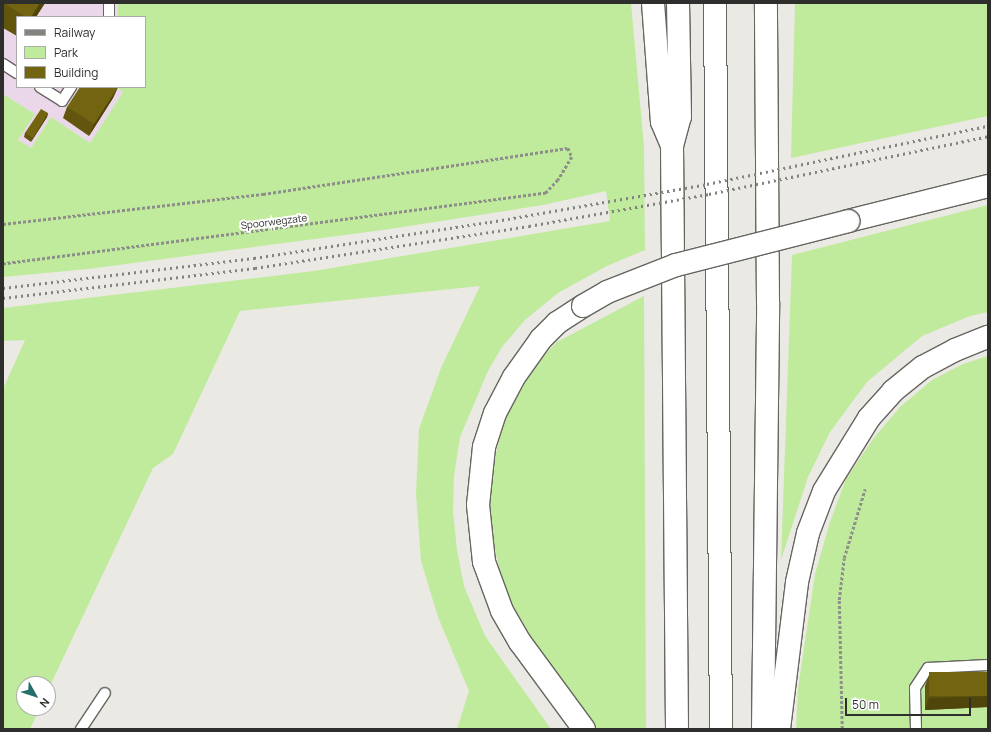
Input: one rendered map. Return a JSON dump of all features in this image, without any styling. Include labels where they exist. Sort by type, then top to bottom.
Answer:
[{"type":"highway","points":[[653,3],[662,122],[672,146]]},
{"type":"highway","points":[[678,3],[680,117],[672,146],[678,729]]},
{"type":"highway","points":[[715,3],[721,729]]},
{"type":"highway","points":[[763,729],[768,310],[766,3]]},
{"type":"highway","points":[[584,729],[520,642],[502,611],[484,562],[478,506],[484,447],[496,413],[514,377],[542,339],[557,323],[607,292],[676,265],[988,186]]},
{"type":"highway","points":[[779,729],[796,582],[808,533],[824,491],[869,418],[893,391],[923,367],[955,350],[988,337]]},
{"type":"lane","points":[[109,3],[109,16]]},
{"type":"lane","points":[[3,64],[16,72]]},
{"type":"lane","points":[[42,88],[62,101],[70,88]]},
{"type":"lane","points":[[916,729],[915,688],[928,668],[988,665]]},
{"type":"lane","points":[[81,729],[105,693]]},
{"type":"path","name":"Spoorwegzate","points":[[3,224],[263,194],[568,148],[572,157],[558,180],[546,193],[3,264]]},
{"type":"path","points":[[842,729],[839,600],[844,558],[865,489]]},
{"type":"shaded area","points":[[3,3],[118,3],[118,16],[16,16],[16,88],[117,88],[123,92],[90,143],[51,117],[31,148],[18,140],[35,114],[3,94]]},
{"type":"green space","points":[[118,3],[631,3],[644,147],[645,250],[607,266],[558,293],[525,320],[502,347],[488,371],[460,437],[454,476],[453,511],[457,550],[464,586],[485,636],[551,729],[457,729],[469,691],[438,617],[421,561],[416,493],[419,429],[441,368],[480,286],[240,311],[173,454],[153,468],[55,676],[16,676],[16,716],[36,716],[30,729],[3,729],[3,389],[25,340],[3,341],[3,308],[314,271],[610,221],[606,191],[543,205],[390,229],[88,269],[3,277],[3,94],[35,114],[18,140],[31,148],[51,117],[90,143],[123,92],[117,88],[146,88],[146,16],[118,16]]},
{"type":"green space","points":[[795,3],[988,3],[988,116],[791,158]]},
{"type":"green space","points":[[988,205],[988,312],[970,316],[922,336],[867,382],[830,432],[808,477],[781,560],[792,255]]},
{"type":"green space","points":[[644,296],[646,729],[597,729],[540,652],[505,592],[489,525],[488,489],[503,423],[535,364],[557,342]]},
{"type":"green space","points":[[988,356],[988,729],[796,729],[798,689],[815,574],[830,522],[846,479],[873,439],[900,407],[932,380],[963,364]]},
{"type":"building","points":[[4,3],[40,3],[32,16],[24,16]]},
{"type":"building","points":[[79,88],[117,88],[94,124],[67,107]]},
{"type":"building","points":[[41,109],[48,113],[33,138],[25,133]]},
{"type":"building","points":[[929,672],[988,672],[988,696],[929,696]]},
{"type":"railway","points":[[3,288],[254,258],[490,222],[707,184],[988,126]]},
{"type":"railway","points":[[3,298],[255,268],[529,226],[709,194],[988,136]]}]
